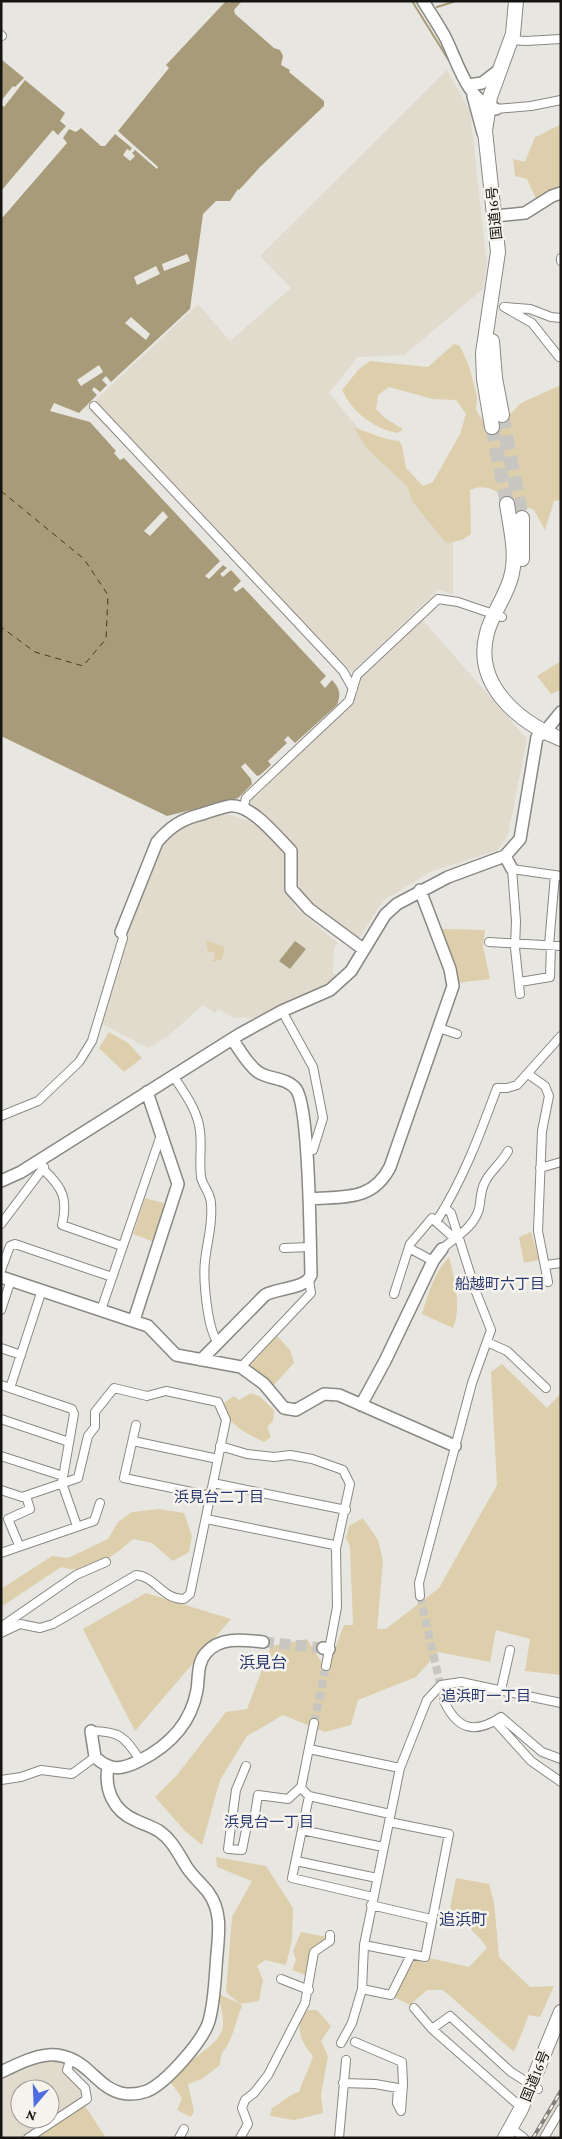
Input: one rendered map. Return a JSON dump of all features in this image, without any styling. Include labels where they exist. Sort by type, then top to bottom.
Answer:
[{"type":"highway","name":"国道16号","points":[[492,427],[492,341],[507,253],[486,147],[499,70],[515,40],[516,1]]},
{"type":"highway","name":"国道16号","points":[[499,216],[492,108],[523,19],[523,1]]},
{"type":"highway","name":"国道16号","points":[[491,387],[502,415]]},
{"type":"highway","points":[[498,615],[510,582],[514,560],[507,504]]},
{"type":"highway","points":[[522,518],[520,576],[484,645],[484,660],[492,686],[512,709],[551,730],[561,739]]},
{"type":"highway","name":"国道16号","points":[[535,2086],[561,2012]]},
{"type":"highway","name":"国道16号","points":[[514,2134],[561,2032]]},
{"type":"street","points":[[423,1],[444,35],[470,88],[486,147]]},
{"type":"street","points":[[515,40],[561,39]]},
{"type":"street","points":[[470,88],[482,83],[499,70]]},
{"type":"street","points":[[470,88],[492,108],[532,106],[561,100]]},
{"type":"street","points":[[499,216],[525,213],[552,196],[561,193]]},
{"type":"street","points":[[497,305],[530,309],[551,317],[561,318]]},
{"type":"street","points":[[497,305],[532,323],[559,357]]},
{"type":"street","points":[[94,406],[343,671],[353,689]]},
{"type":"street","points":[[244,810],[246,798],[349,701],[357,675],[438,598],[458,602],[498,615]]},
{"type":"street","points":[[1,1181],[44,1158],[232,1039],[282,1010],[330,990],[351,971],[385,916],[397,904],[420,890],[448,877],[505,856],[520,839],[537,737],[551,730],[561,712]]},
{"type":"street","points":[[1,1116],[38,1100],[79,1062],[92,1041],[123,938],[120,932],[157,842],[167,830],[184,819],[231,806],[244,810],[260,819],[291,851],[291,889],[297,897],[309,909],[363,949]]},
{"type":"street","points":[[505,856],[512,869],[520,994]]},
{"type":"street","points":[[512,869],[558,876],[550,945],[550,977],[520,982]]},
{"type":"street","points":[[309,1199],[361,1195],[372,1189],[385,1177],[439,1028],[450,997],[453,979],[420,890]]},
{"type":"street","points":[[489,942],[561,946]]},
{"type":"street","points":[[282,1010],[313,1067],[323,1118],[313,1150],[306,1150]]},
{"type":"street","points":[[439,1028],[457,1034]]},
{"type":"street","points":[[436,1222],[445,1208],[476,1143],[497,1088],[517,1085],[561,1036]]},
{"type":"street","points":[[232,1039],[246,1059],[259,1072],[286,1082],[296,1090],[303,1108],[309,1199],[309,1280],[311,1293],[241,1367]]},
{"type":"street","points":[[528,1074],[546,1086],[549,1096],[542,1131],[538,1231],[548,1282]]},
{"type":"street","points":[[174,1077],[193,1107],[199,1123],[200,1171],[202,1183],[210,1194],[212,1224],[205,1261],[206,1299],[213,1337],[218,1342]]},
{"type":"street","points":[[134,1320],[176,1193],[177,1176],[147,1092]]},
{"type":"street","points":[[101,1310],[162,1133]]},
{"type":"street","points":[[361,1405],[385,1361],[433,1261],[442,1249],[456,1237],[462,1235],[478,1211],[485,1182],[500,1166],[508,1151]]},
{"type":"street","points":[[1,1224],[44,1170],[44,1158]]},
{"type":"street","points":[[540,1168],[561,1162]]},
{"type":"street","points":[[44,1170],[60,1185],[66,1210],[62,1225],[122,1246]]},
{"type":"street","points":[[420,1596],[420,1583],[455,1446],[472,1383],[491,1330],[456,1237],[451,1213],[445,1208]]},
{"type":"street","points":[[394,1294],[409,1248],[432,1218],[456,1237]]},
{"type":"street","points":[[1,1270],[10,1246],[15,1244],[112,1277]]},
{"type":"street","points":[[284,1248],[310,1247]]},
{"type":"street","points":[[409,1248],[433,1261]]},
{"type":"street","points":[[546,1266],[561,1263]]},
{"type":"street","points":[[1,1310],[6,1278],[148,1326],[176,1354],[241,1367],[264,1384],[284,1408],[296,1410],[324,1394],[331,1393],[455,1446]]},
{"type":"street","points":[[201,1360],[265,1295],[309,1280]]},
{"type":"street","points":[[10,1388],[42,1290]]},
{"type":"street","points":[[487,1342],[508,1351],[546,1388]]},
{"type":"street","points":[[1,1348],[21,1355]]},
{"type":"street","points":[[1,1385],[72,1409],[74,1414],[62,1480],[77,1526]]},
{"type":"street","points":[[1,1490],[26,1496],[62,1480],[78,1478],[88,1436],[95,1427],[95,1412],[114,1388],[146,1396],[166,1391],[218,1402],[226,1420],[193,1588],[184,1599],[170,1597],[142,1576],[136,1576],[53,1624],[40,1628],[20,1624],[1,1633]]},
{"type":"street","points":[[1,1419],[68,1442]]},
{"type":"street","points":[[136,1424],[124,1478],[211,1496]]},
{"type":"street","points":[[133,1441],[218,1459]]},
{"type":"street","points":[[220,1446],[248,1454],[274,1457],[290,1455],[312,1459],[343,1470],[350,1484],[336,1550],[338,1600],[326,1649],[326,1666]]},
{"type":"street","points":[[1,1456],[62,1480]]},
{"type":"street","points":[[213,1483],[346,1510]]},
{"type":"street","points":[[19,1546],[8,1519],[30,1509],[26,1496]]},
{"type":"street","points":[[1,1553],[94,1521],[100,1503]]},
{"type":"street","points":[[206,1519],[334,1545],[336,1550]]},
{"type":"street","points":[[1,1627],[76,1575],[106,1562]]},
{"type":"street","points":[[140,1760],[121,1736],[110,1731],[91,1731],[94,1757],[108,1768],[125,1767],[140,1760],[168,1743],[184,1724],[194,1700],[198,1670],[206,1653],[223,1642],[263,1642]]},
{"type":"street","points":[[501,1690],[510,1650]]},
{"type":"street","points":[[342,2043],[352,2023],[362,1989],[364,1945],[400,1768],[427,1700],[441,1684],[461,1682],[561,1703]]},
{"type":"street","points":[[444,1701],[451,1716],[461,1724],[471,1727],[495,1721],[501,1717],[542,1752],[561,1759]]},
{"type":"street","points":[[495,1721],[531,1761],[561,1782]]},
{"type":"street","points":[[246,1766],[236,1790],[228,1849],[242,1850],[248,1820],[255,1814],[258,1795],[288,1799],[301,1788],[314,1723]]},
{"type":"street","points":[[309,1749],[400,1768]]},
{"type":"street","points":[[1,1780],[21,1777],[41,1770],[72,1774],[94,1757]]},
{"type":"street","points":[[1,2072],[42,2054],[61,2055],[72,2058],[114,2091],[124,2094],[141,2093],[155,2086],[196,2046],[206,2030],[211,2010],[219,1933],[216,1908],[208,1892],[187,1868],[169,1839],[159,1831],[124,1814],[117,1807],[108,1790],[108,1768]]},
{"type":"street","points":[[301,1788],[309,1796],[449,1834],[425,1957],[364,1945]]},
{"type":"street","points":[[309,1796],[292,1878],[374,1897]]},
{"type":"street","points":[[302,1830],[384,1847]]},
{"type":"street","points":[[296,1861],[377,1878]]},
{"type":"street","points":[[371,1905],[432,1918]]},
{"type":"street","points":[[240,2138],[248,2124],[242,2108],[244,2100],[254,2093],[268,2075],[302,2010],[309,1990],[314,1952],[330,1942],[330,1935]]},
{"type":"street","points":[[362,1989],[390,1995],[411,1955]]},
{"type":"street","points":[[281,1979],[309,1990]]},
{"type":"street","points":[[414,2008],[432,2029],[524,2110]]},
{"type":"street","points":[[432,2029],[450,2016],[511,2072],[535,2086]]},
{"type":"street","points":[[343,2083],[375,2084],[398,2088],[397,2103],[400,2111],[403,2084],[402,2062],[355,2042]]},
{"type":"street","points":[[28,2138],[87,2099],[85,2088],[67,2070],[72,2058]]},
{"type":"street","points":[[339,2138],[346,2060]]},
{"type":"street","points":[[544,2138],[561,2109]]},
{"type":"street","points":[[179,2138],[184,2129]]},
{"type":"shaded area","points":[[226,1],[230,3],[232,1],[242,1],[234,10],[235,14],[274,48],[280,50],[283,56],[281,65],[290,70],[289,72],[324,101],[324,106],[238,189],[230,201],[216,201],[203,214],[190,309],[111,382],[106,376],[102,380],[107,385],[100,392],[94,387],[92,390],[97,395],[79,413],[54,403],[50,411],[90,422],[116,451],[114,453],[120,460],[124,458],[220,561],[205,576],[209,579],[223,565],[227,568],[220,574],[223,577],[231,570],[241,581],[233,589],[236,592],[243,587],[326,676],[320,682],[325,688],[332,680],[337,686],[339,695],[337,705],[295,743],[288,736],[284,740],[287,743],[268,761],[271,765],[260,775],[257,776],[245,763],[241,767],[251,779],[252,784],[238,798],[167,816],[1,736],[1,216],[3,217],[67,143],[63,138],[69,129],[76,132],[81,128],[101,146],[105,146],[115,134],[132,148],[130,151],[127,149],[123,155],[130,161],[135,156],[132,153],[135,150],[157,169],[158,167],[118,131],[169,68],[166,65]],"holes":[[[187,254],[190,261],[164,271],[162,264]],[[156,266],[160,274],[137,285],[134,277]],[[131,317],[150,334],[146,340],[125,323]],[[99,365],[103,372],[81,386],[77,380]],[[163,511],[168,517],[150,536],[144,531]]]},
{"type":"shaded area","points":[[1,59],[24,78],[15,87],[13,86],[1,101]]},
{"type":"shaded area","points":[[447,70],[470,111],[487,265],[483,289],[404,355],[358,357],[329,393],[453,541],[453,594],[438,590],[352,672],[87,408],[198,304],[230,341],[291,288],[260,256]]},
{"type":"shaded area","points":[[25,80],[65,113],[60,121],[66,126],[58,135],[53,130],[1,191],[1,105],[4,107]]},
{"type":"shaded area","points":[[561,125],[561,189],[552,190],[536,199],[527,179],[515,176],[513,159],[525,162],[535,137]]},
{"type":"shaded area","points":[[454,344],[460,346],[469,366],[477,397],[476,410],[488,429],[495,430],[521,403],[561,385],[561,500],[554,501],[545,530],[534,510],[483,487],[470,490],[471,534],[462,540],[446,543],[412,501],[407,486],[366,448],[355,428],[382,438],[399,441],[402,446],[406,468],[423,486],[433,482],[460,434],[466,414],[456,400],[433,399],[389,387],[378,395],[376,409],[385,418],[403,429],[398,433],[380,427],[365,418],[352,406],[342,390],[359,369],[370,361],[428,367]]},
{"type":"shaded area","points":[[421,618],[527,739],[508,835],[498,850],[430,872],[383,901],[357,941],[300,894],[296,855],[252,809],[248,800],[354,702],[360,675]]},
{"type":"shaded area","points":[[561,661],[561,690],[551,694],[537,676]]},
{"type":"shaded area","points":[[228,814],[258,824],[284,854],[287,863],[287,893],[296,908],[338,943],[334,948],[333,974],[338,975],[326,986],[255,1018],[235,1018],[218,1009],[215,1013],[203,1005],[167,1037],[148,1048],[100,1023],[127,936],[133,908],[166,836],[177,825]]},
{"type":"shaded area","points":[[441,929],[485,930],[483,946],[490,979],[457,983],[453,964]]},
{"type":"shaded area","points":[[206,940],[224,947],[221,960],[209,962],[215,959],[214,952],[208,952]]},
{"type":"shaded area","points":[[295,941],[306,949],[290,969],[279,961]]},
{"type":"shaded area","points":[[109,1032],[128,1043],[142,1058],[124,1072],[99,1048]]},
{"type":"shaded area","points":[[145,1198],[163,1203],[166,1209],[154,1242],[133,1234]]},
{"type":"shaded area","points":[[531,1232],[539,1260],[524,1263],[519,1237]]},
{"type":"shaded area","points":[[449,1257],[457,1302],[456,1320],[453,1328],[422,1314],[435,1277]]},
{"type":"shaded area","points":[[277,1336],[290,1350],[294,1363],[272,1387],[247,1368]]},
{"type":"shaded area","points":[[502,1364],[547,1408],[561,1393],[561,1675],[525,1671],[530,1639],[496,1630],[490,1662],[438,1652],[416,1677],[358,1700],[351,1725],[325,1732],[283,1715],[247,1736],[220,1780],[202,1845],[185,1831],[155,1797],[177,1775],[226,1712],[247,1709],[271,1646],[307,1639],[324,1666],[329,1664],[344,1625],[353,1625],[350,1546],[346,1538],[349,1526],[363,1518],[378,1540],[383,1561],[377,1629],[386,1629],[439,1588],[497,1485],[491,1372]]},
{"type":"shaded area","points":[[251,1393],[259,1396],[274,1410],[273,1421],[267,1427],[271,1437],[264,1442],[233,1423],[226,1411],[224,1403],[234,1396],[239,1400]]},
{"type":"shaded area","points":[[159,1509],[184,1513],[192,1536],[189,1552],[173,1561],[152,1543],[133,1539],[109,1558],[90,1567],[71,1569],[61,1567],[1,1607],[1,1589],[52,1556],[68,1558],[108,1539],[118,1522],[132,1512]]},
{"type":"shaded area","points":[[146,1593],[231,1619],[135,1731],[83,1629]]},
{"type":"shaded area","points":[[216,1857],[266,1866],[293,1908],[292,1940],[286,1965],[265,1960],[257,1966],[263,1980],[259,2001],[240,2004],[226,1992],[232,1917],[252,1881],[217,1867]]},
{"type":"shaded area","points":[[456,1878],[489,1884],[494,1902],[499,1957],[530,1987],[554,1986],[540,2017],[529,2015],[514,2052],[443,1990],[427,1990],[410,2005],[392,1996],[415,1960],[427,1963],[429,1958],[469,1967],[487,1948],[450,1908]]},
{"type":"shaded area","points":[[301,1932],[327,1937],[328,1940],[312,1950],[308,1976],[292,1970],[296,1960],[293,1951]]},
{"type":"shaded area","points":[[219,1994],[242,2006],[230,2040],[222,2053],[220,2065],[202,2079],[188,2084],[194,2111],[191,2117],[177,2110],[182,2098],[171,2083],[184,2067],[217,2039],[222,2031],[223,2018]]},
{"type":"shaded area","points":[[307,2010],[317,2010],[331,2026],[321,2041],[328,2056],[321,2095],[323,2113],[294,2120],[270,2116],[272,2108],[299,2092],[313,2056],[305,2045],[300,2033],[300,2021]]},
{"type":"shaded area","points":[[46,2061],[65,2063],[84,2090],[84,2096],[60,2115],[60,2079],[10,2079],[10,2129],[38,2129],[23,2138],[1,2138],[1,2079]]},
{"type":"shaded area","points":[[561,2086],[561,2104],[553,2118],[540,2138],[531,2138]]},
{"type":"shaded area","points":[[85,2106],[106,2138],[36,2138],[50,2129],[60,2129],[60,2122]]},
{"type":"waterway","points":[[412,1],[448,59]]},
{"type":"waterway","points":[[437,7],[456,1]]},
{"type":"ferry route","points":[[1,491],[84,559],[108,595],[106,639],[83,666],[35,652],[1,627]]},
{"type":"tunnel","points":[[502,415],[522,518]]},
{"type":"tunnel","points":[[492,427],[507,504]]},
{"type":"tunnel","points":[[420,1596],[444,1701]]},
{"type":"tunnel","points":[[263,1642],[323,1648]]},
{"type":"tunnel","points":[[314,1723],[326,1666]]},
{"type":"railway","points":[[533,2138],[561,2091]]},
{"type":"district","name":"船越町六丁目","points":[[500,1284]]},
{"type":"district","name":"浜見台二丁目","points":[[219,1497]]},
{"type":"district","name":"浜見台","points":[[263,1662]]},
{"type":"district","name":"追浜町一丁目","points":[[486,1696]]},
{"type":"district","name":"浜見台一丁目","points":[[269,1822]]},
{"type":"district","name":"追浜町","points":[[463,1919]]}]
